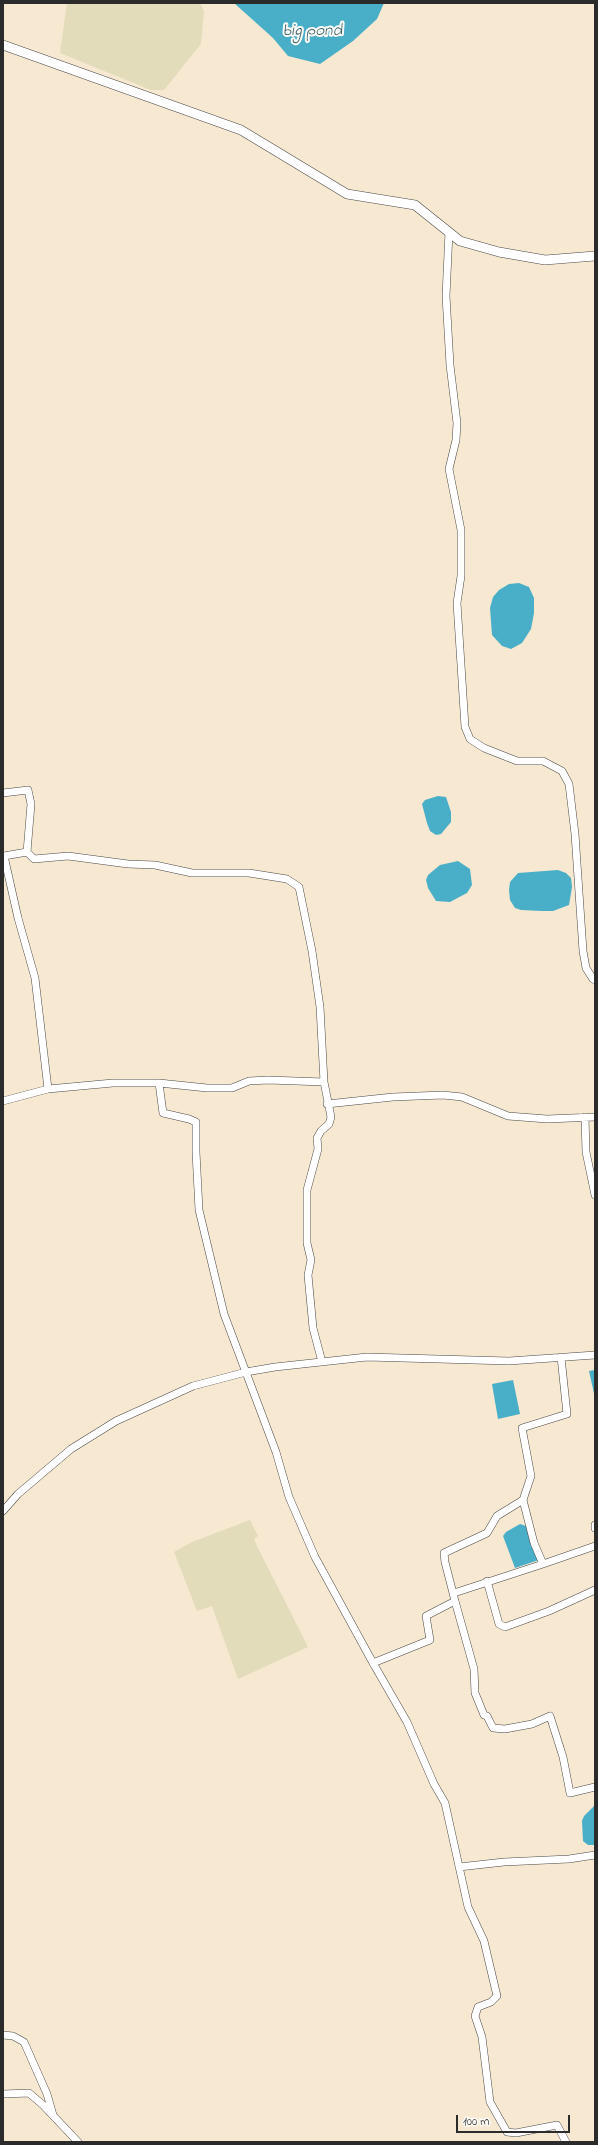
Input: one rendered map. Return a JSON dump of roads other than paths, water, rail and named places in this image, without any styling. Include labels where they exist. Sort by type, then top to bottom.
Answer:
[{"type":"street","points":[[3,45],[241,130],[347,194],[415,205],[460,241],[499,252],[545,260],[595,256]]},
{"type":"street","points":[[449,232],[446,296],[450,365],[457,423],[456,440],[449,469],[461,530],[461,576],[457,603],[465,727],[470,739],[484,748],[517,761],[543,761],[562,771],[569,784],[575,834],[583,951],[586,968],[592,979],[595,980]]},
{"type":"street","points":[[3,792],[28,790],[31,804],[27,852]]},
{"type":"street","points":[[27,852],[34,858],[68,856],[128,864],[155,865],[192,873],[249,873],[287,879],[299,888],[312,951],[320,1007],[324,1082],[327,1104],[331,1117],[329,1124],[321,1131],[317,1138],[318,1149],[307,1190],[307,1243],[311,1260],[308,1276],[313,1328],[322,1362]]},
{"type":"street","points":[[27,852],[4,856],[18,918],[35,978],[48,1088]]},
{"type":"street","points":[[3,1101],[48,1088],[113,1083],[159,1083],[232,1088],[249,1081],[268,1080],[324,1082]]},
{"type":"street","points":[[159,1083],[163,1113],[196,1122],[196,1152],[200,1210],[224,1314],[276,1452],[289,1497],[315,1557],[407,1722],[434,1784],[445,1803],[468,1907],[484,1941],[497,1996],[491,2002],[478,2008],[474,2016],[482,2037],[490,2102],[507,2132],[516,2133],[557,2125],[566,2142]]},
{"type":"street","points":[[327,1104],[393,1097],[442,1095],[462,1097],[508,1116],[547,1119],[585,1116],[595,1117]]},
{"type":"street","points":[[585,1116],[586,1152],[595,1195]]},
{"type":"street","points":[[3,1511],[18,1494],[71,1449],[116,1421],[193,1386],[246,1372],[367,1358],[508,1361],[595,1355]]},
{"type":"street","points":[[543,1564],[534,1543],[523,1500],[531,1476],[522,1429],[567,1415],[561,1357]]},
{"type":"street","points":[[523,1500],[497,1516],[488,1533],[446,1551],[444,1562],[454,1593],[474,1669],[476,1693],[484,1715],[487,1716],[493,1728],[505,1729],[532,1724],[550,1716],[563,1757],[570,1793],[595,1787]]},
{"type":"street","points":[[454,1593],[595,1546]]},
{"type":"street","points":[[487,1581],[499,1624],[505,1627],[549,1611],[595,1590]]},
{"type":"street","points":[[373,1663],[427,1642],[430,1638],[426,1616],[455,1601]]},
{"type":"street","points":[[459,1867],[504,1862],[569,1859],[595,1855]]},
{"type":"street","points":[[3,2035],[13,2036],[24,2042],[47,2094],[53,2115]]},
{"type":"street","points":[[3,2094],[29,2093],[53,2115],[78,2142]]},
{"type":"water","name":"big pond","points":[[234,3],[384,3],[377,19],[353,41],[320,64],[288,56],[273,38]]},
{"type":"water","points":[[519,583],[529,587],[534,598],[534,613],[531,629],[522,643],[511,649],[502,646],[492,635],[490,608],[493,597],[499,590],[509,584]]},
{"type":"water","points":[[438,796],[446,797],[451,812],[451,822],[441,834],[436,835],[430,831],[422,804],[425,800]]},
{"type":"water","points":[[458,861],[470,869],[472,885],[467,893],[450,902],[436,901],[428,888],[426,880],[428,875],[440,865]]},
{"type":"water","points":[[558,870],[566,873],[571,878],[572,887],[569,905],[553,911],[521,910],[515,908],[510,900],[509,890],[510,882],[518,873]]},
{"type":"water","points":[[595,1370],[595,1398],[589,1371]]},
{"type":"water","points":[[513,1380],[520,1414],[498,1419],[492,1384]]},
{"type":"water","points":[[520,1524],[526,1526],[539,1560],[515,1568],[503,1536],[506,1532]]},
{"type":"water","points":[[595,1805],[595,1845],[588,1845],[583,1841],[582,1821],[584,1816]]}]
